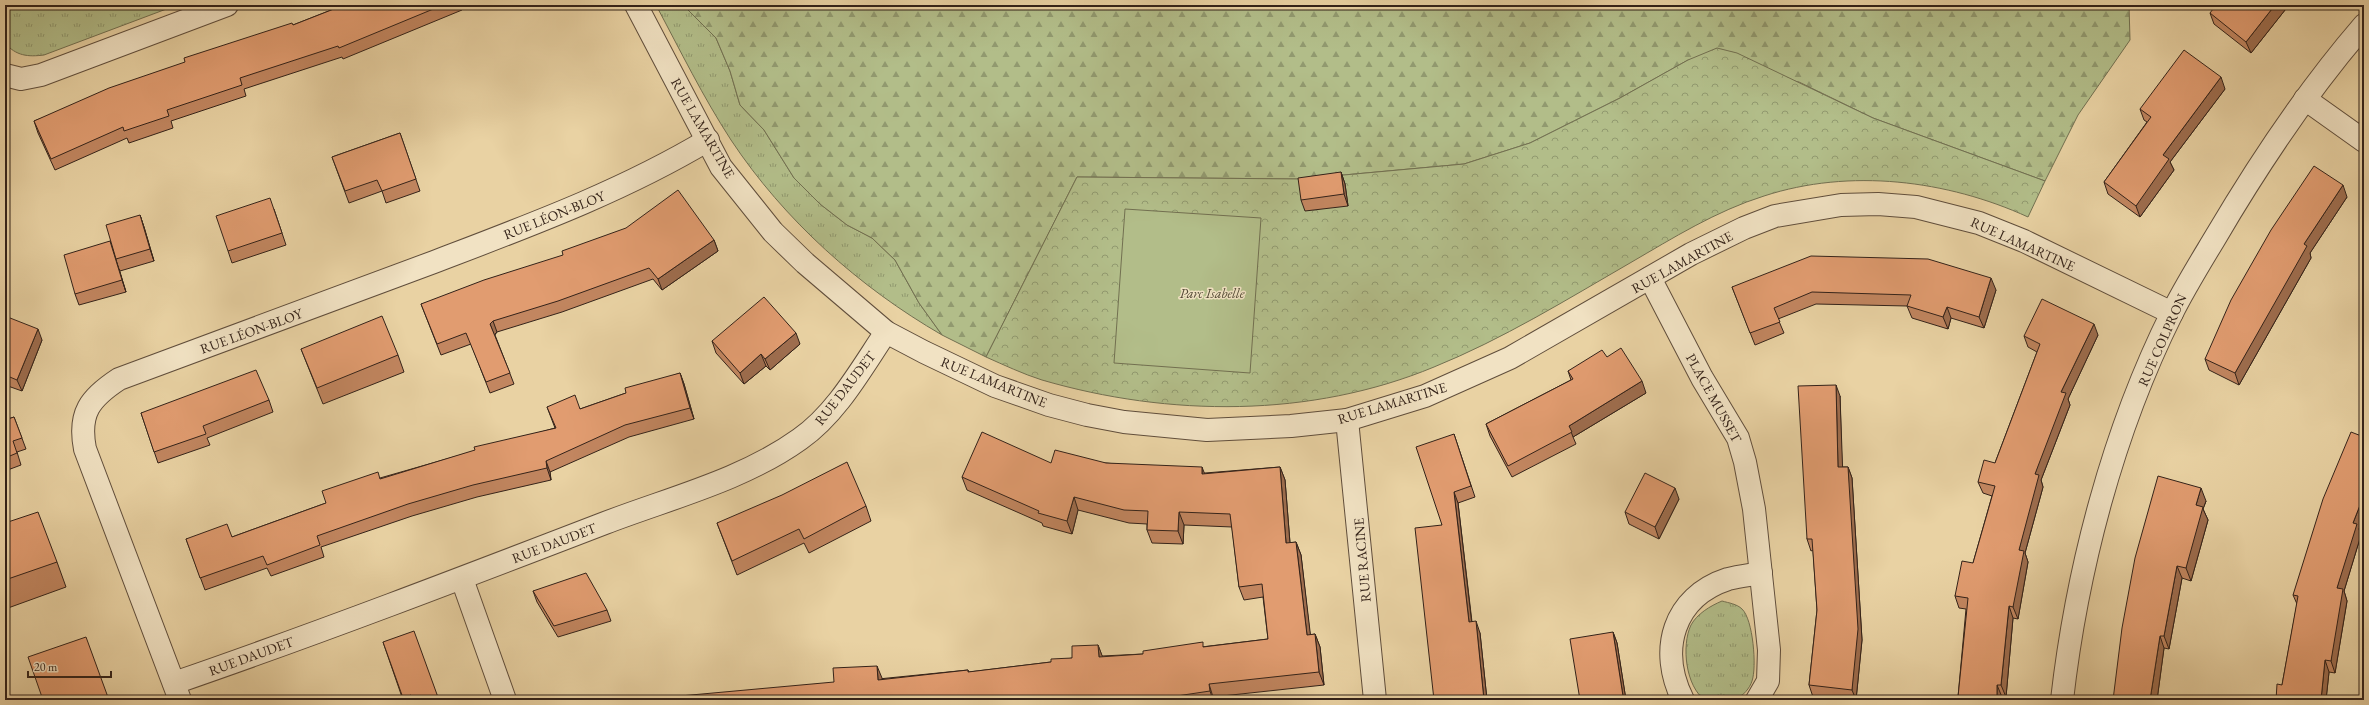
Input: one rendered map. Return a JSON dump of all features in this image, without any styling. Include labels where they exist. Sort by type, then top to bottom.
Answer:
[{"type":"street","points":[[5,75],[21,79],[40,75],[227,5]]},
{"type":"street","name":"RUE LAMARTINE","points":[[636,5],[721,166],[773,232],[827,283],[886,332],[962,371],[995,386],[1049,406],[1094,417],[1124,422],[1207,430],[1290,426],[1347,420],[1425,396],[1469,377],[1541,341],[1712,243],[1775,216],[1841,205],[1897,205],[1943,212],[1998,230],[2172,313]]},
{"type":"street","name":"RUE COLPRON","points":[[2062,700],[2078,594],[2093,532],[2123,433],[2172,313],[2238,198],[2324,72],[2364,25]]},
{"type":"street","points":[[2305,99],[2364,141]]},
{"type":"street","name":"RUE LÉON-BLOY","points":[[177,692],[84,449],[81,432],[84,417],[99,393],[119,379],[334,300],[578,206],[641,177],[708,140]]},
{"type":"street","name":"PLACE MUSSET","points":[[1650,278],[1702,378],[1738,438],[1751,488],[1761,573],[1769,668],[1768,681],[1757,700]]},
{"type":"street","name":"RUE DAUDET","points":[[177,692],[462,579],[744,471],[778,453],[800,439],[822,421],[853,380],[886,332]]},
{"type":"street","name":"RUE RACINE","points":[[1347,420],[1375,700]]},
{"type":"street","points":[[1683,700],[1674,674],[1671,657],[1673,632],[1683,610],[1690,601],[1718,583],[1739,576],[1761,573]]},
{"type":"street","points":[[462,579],[505,700]]},
{"type":"green space","points":[[5,5],[177,5],[44,55],[28,56],[13,51],[5,43]]},
{"type":"green space","points":[[656,5],[683,5],[716,38],[730,71],[740,105],[764,130],[794,178],[820,204],[847,225],[872,238],[895,260],[919,303],[942,335],[881,296],[825,250],[775,197],[752,169],[721,124]]},
{"type":"green space","points":[[683,5],[2129,5],[2130,40],[2078,115],[2045,181],[1873,118],[1799,82],[1688,60],[1620,98],[1530,143],[1464,164],[1300,179],[1077,177],[986,357],[942,335],[919,303],[895,260],[872,238],[847,225],[820,204],[794,178],[764,130],[740,105],[730,71],[716,38]]},
{"type":"green space","name":"Parc Isabelle","points":[[1717,48],[1737,53],[1873,118],[2045,181],[2028,217],[1997,204],[1965,194],[1898,182],[1830,182],[1797,187],[1746,202],[1712,217],[1558,305],[1509,332],[1460,356],[1387,384],[1339,396],[1289,403],[1240,406],[1189,406],[1140,401],[1090,392],[1042,380],[986,357],[1077,177],[1300,179],[1464,164],[1530,143],[1620,98],[1688,60]]},
{"type":"green space","points":[[1125,209],[1261,218],[1250,373],[1114,363]]},
{"type":"green space","points":[[1722,601],[1738,606],[1742,609],[1749,622],[1754,655],[1752,681],[1748,689],[1739,698],[1729,701],[1705,700],[1693,686],[1687,666],[1686,644],[1691,625],[1697,617],[1708,608]]},
{"type":"building","points":[[344,5],[443,5],[339,48],[338,46],[240,78],[242,85],[167,110],[169,116],[124,131],[123,127],[51,159],[34,121],[109,88],[185,62],[184,58],[292,23],[293,25]]},
{"type":"building","points":[[2216,5],[2275,5],[2246,42],[2210,13]]},
{"type":"building","points":[[2184,50],[2221,77],[2163,155],[2169,159],[2136,206],[2104,182],[2151,117],[2140,109]]},
{"type":"building","points":[[400,133],[416,179],[382,191],[377,180],[345,191],[332,157]]},
{"type":"building","points":[[2314,166],[2343,185],[2304,244],[2307,246],[2235,373],[2205,359],[2231,300],[2271,230]]},
{"type":"building","points":[[1341,172],[1344,194],[1301,200],[1298,178]]},
{"type":"building","points":[[678,190],[714,240],[658,279],[649,268],[558,301],[493,321],[490,324],[510,373],[486,382],[466,333],[437,344],[421,304],[484,280],[563,255],[562,251],[626,228]]},
{"type":"building","points":[[270,198],[282,233],[228,251],[216,216]]},
{"type":"building","points":[[140,215],[150,249],[116,259],[106,225]]},
{"type":"building","points":[[110,241],[122,280],[75,294],[64,255]]},
{"type":"building","points":[[1811,256],[1928,259],[1991,278],[1979,317],[1947,307],[1943,317],[1907,306],[1911,295],[1812,292],[1774,308],[1780,322],[1750,333],[1732,287]]},
{"type":"building","points":[[764,297],[796,333],[765,359],[761,354],[740,373],[712,341]]},
{"type":"building","points":[[2042,299],[2094,324],[2061,392],[2066,393],[2035,474],[2039,475],[2019,550],[2024,551],[2013,607],[2009,606],[2001,685],[1997,685],[1997,700],[1953,700],[1953,696],[1958,697],[1968,598],[1955,596],[1962,561],[1973,563],[1995,486],[1978,482],[1984,460],[1995,463],[2040,344],[2024,336]]},
{"type":"building","points":[[5,316],[38,329],[17,380],[5,375]]},
{"type":"building","points":[[382,316],[398,355],[317,388],[301,349]]},
{"type":"building","points":[[1621,348],[1642,381],[1569,426],[1572,432],[1508,466],[1486,424],[1573,379],[1568,371],[1602,350],[1607,357]]},
{"type":"building","points":[[256,370],[269,400],[203,426],[206,434],[154,452],[141,413]]},
{"type":"building","points":[[680,373],[690,408],[625,425],[546,461],[547,468],[473,485],[408,504],[317,536],[320,545],[267,565],[263,556],[200,578],[186,539],[227,524],[232,537],[326,503],[322,491],[378,472],[380,479],[475,450],[474,447],[556,428],[547,407],[575,395],[580,409],[626,393],[625,388]]},
{"type":"building","points":[[1836,385],[1838,467],[1848,467],[1858,629],[1852,690],[1809,685],[1817,610],[1812,539],[1807,539],[1798,386]]},
{"type":"building","points":[[14,417],[22,438],[13,441],[17,453],[5,458],[5,420]]},
{"type":"building","points":[[982,432],[1051,463],[1055,450],[1106,463],[1202,467],[1202,474],[1280,467],[1286,543],[1296,542],[1307,635],[1315,634],[1319,672],[1209,684],[1210,691],[1150,700],[669,700],[669,697],[834,682],[833,668],[877,666],[878,680],[968,670],[968,672],[1051,662],[1051,659],[1072,658],[1072,646],[1098,645],[1099,657],[1143,654],[1143,651],[1203,642],[1203,647],[1268,639],[1262,584],[1239,587],[1230,514],[1179,512],[1178,531],[1147,530],[1148,511],[1124,510],[1074,497],[1067,521],[1038,513],[1039,511],[962,477]]},
{"type":"building","points":[[2351,432],[2364,437],[2364,495],[2353,523],[2357,524],[2337,588],[2343,589],[2331,661],[2325,660],[2321,700],[2276,700],[2277,684],[2282,685],[2298,596],[2293,595],[2323,499]]},
{"type":"building","points":[[1454,434],[1471,486],[1454,492],[1469,622],[1476,621],[1484,700],[1434,700],[1415,528],[1442,525],[1416,447]]},
{"type":"building","points":[[847,462],[866,506],[804,539],[799,529],[732,561],[717,523],[782,495]]},
{"type":"building","points":[[1645,473],[1675,488],[1655,527],[1625,512]]},
{"type":"building","points":[[2158,476],[2201,488],[2196,505],[2203,507],[2186,568],[2177,566],[2164,636],[2160,636],[2150,700],[2113,700],[2122,628],[2135,558]]},
{"type":"building","points":[[38,512],[57,562],[5,580],[5,523]]},
{"type":"building","points":[[586,573],[607,610],[554,626],[533,591]]},
{"type":"building","points":[[414,631],[439,700],[413,700],[411,695],[403,698],[383,642]]},
{"type":"building","points":[[1613,632],[1623,696],[1598,700],[1580,700],[1570,639]]},
{"type":"building","points":[[86,637],[109,700],[43,700],[28,657]]}]
